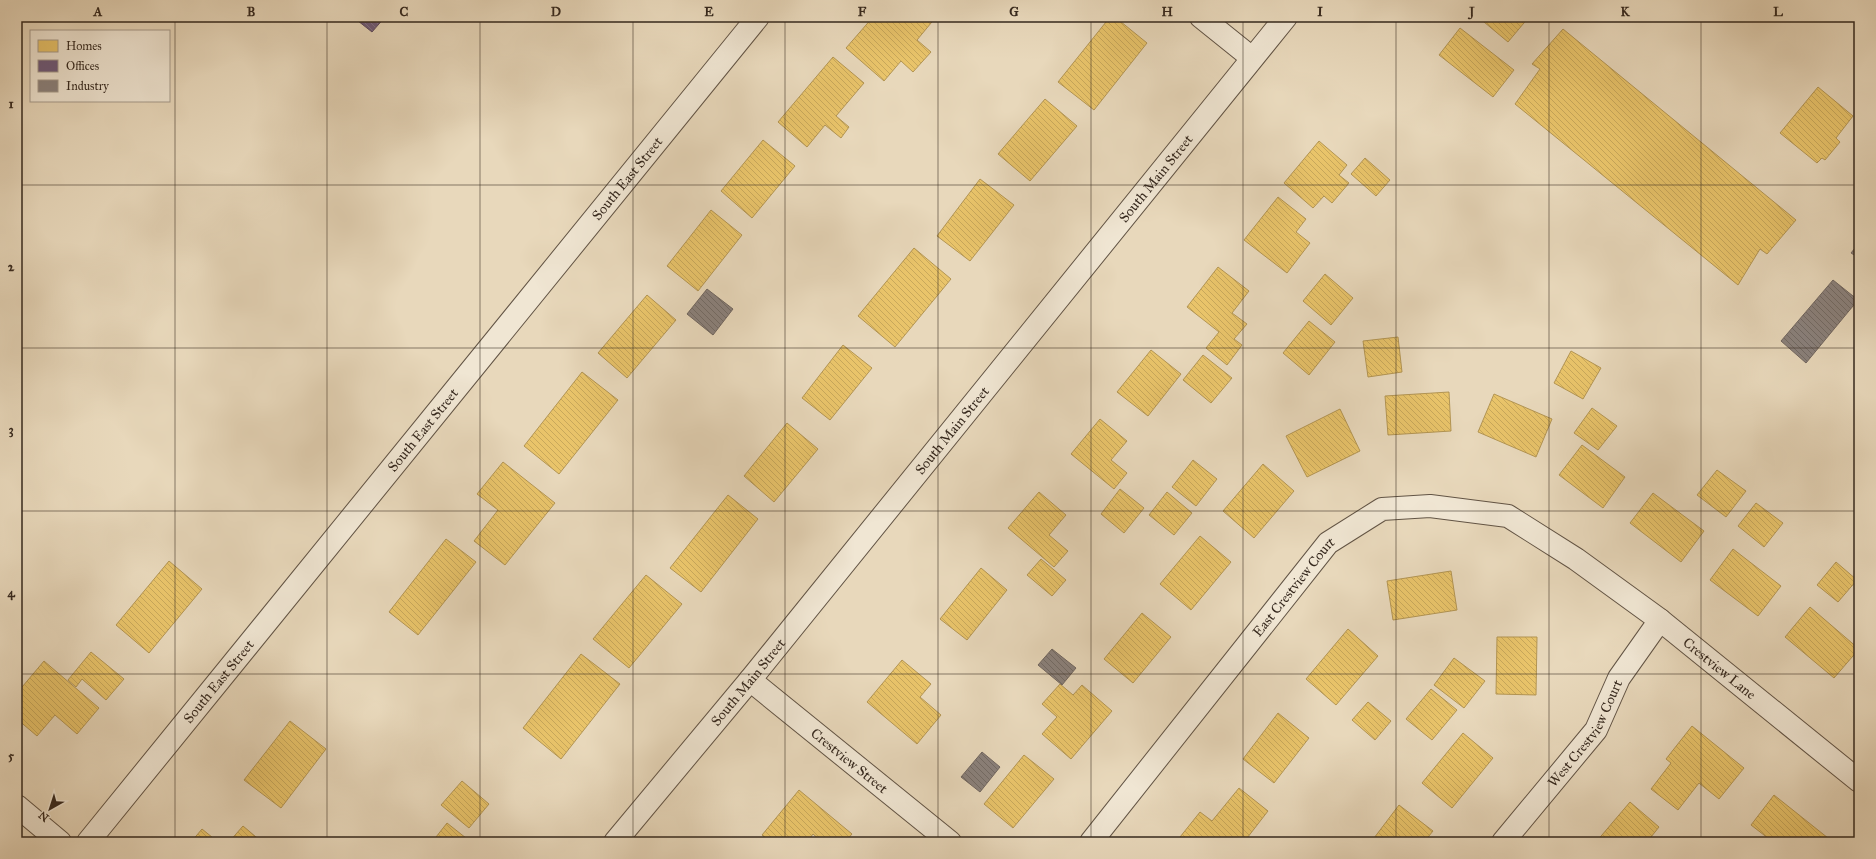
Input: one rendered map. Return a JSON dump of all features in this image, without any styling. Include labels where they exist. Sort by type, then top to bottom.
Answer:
[{"type":"street","name":"South East Street","points":[[88,842],[758,17]]},
{"type":"street","points":[[1201,17],[1252,58]]},
{"type":"street","name":"South Main Street","points":[[615,842],[750,680],[1286,17]]},
{"type":"street","name":"East Crestview Court","points":[[1091,842],[1328,543],[1382,509],[1430,506],[1508,516],[1576,559]]},
{"type":"street","name":"Crestview Lane","points":[[1576,559],[1660,620],[1859,781]]},
{"type":"street","name":"West Crestview Court","points":[[1503,842],[1596,730],[1619,678],[1660,620]]},
{"type":"street","name":"Crestview Street","points":[[750,680],[950,842]]},
{"type":"street","points":[[17,806],[60,842]]},
{"type":"building: Homes","points":[[873,17],[936,17],[917,40],[931,52],[913,72],[901,61],[884,81],[846,48]]},
{"type":"building: Homes","points":[[1110,17],[1115,17],[1147,43],[1094,110],[1058,82]]},
{"type":"building: Homes","points":[[1478,17],[1529,17],[1508,42]]},
{"type":"building: Homes","points":[[1460,28],[1514,70],[1493,97],[1439,55]]},
{"type":"building: Homes","points":[[1563,29],[1796,220],[1767,254],[1760,249],[1738,285],[1515,104],[1540,69],[1532,64]]},
{"type":"building: Homes","points":[[833,57],[864,83],[836,116],[849,127],[841,138],[825,125],[807,147],[778,122]]},
{"type":"building: Homes","points":[[1818,87],[1853,116],[1836,138],[1840,142],[1825,160],[1822,158],[1817,163],[1780,133]]},
{"type":"building: Homes","points":[[1045,99],[1077,126],[1030,181],[998,154]]},
{"type":"building: Homes","points":[[763,140],[795,166],[752,218],[721,191]]},
{"type":"building: Homes","points":[[1319,141],[1347,165],[1339,175],[1349,183],[1332,203],[1324,196],[1313,208],[1284,183]]},
{"type":"building: Homes","points":[[1365,158],[1390,180],[1376,196],[1351,174]]},
{"type":"building: Homes","points":[[980,179],[1014,205],[970,261],[937,236]]},
{"type":"building: Homes","points":[[1278,197],[1306,219],[1296,232],[1310,243],[1287,273],[1244,240]]},
{"type":"building: Homes","points":[[711,210],[742,235],[698,291],[667,266]]},
{"type":"building: Homes","points":[[914,248],[951,279],[895,347],[858,316]]},
{"type":"building: Homes","points":[[1218,267],[1249,291],[1232,313],[1247,324],[1234,339],[1242,345],[1227,365],[1206,348],[1219,332],[1187,307]]},
{"type":"building: Homes","points":[[1325,274],[1353,298],[1331,325],[1303,301]]},
{"type":"building: Homes","points":[[647,295],[676,320],[627,378],[598,353]]},
{"type":"building: Homes","points":[[1309,321],[1335,342],[1309,375],[1283,353]]},
{"type":"building: Homes","points":[[1398,337],[1402,372],[1368,377],[1363,341]]},
{"type":"building: Homes","points":[[843,345],[872,368],[830,420],[802,398]]},
{"type":"building: Homes","points":[[1151,350],[1181,374],[1148,416],[1117,392]]},
{"type":"building: Homes","points":[[1571,351],[1601,368],[1583,399],[1554,383]]},
{"type":"building: Homes","points":[[1203,355],[1232,378],[1211,403],[1183,380]]},
{"type":"building: Homes","points":[[582,372],[618,400],[559,474],[524,446]]},
{"type":"building: Homes","points":[[1449,392],[1451,431],[1388,435],[1385,396]]},
{"type":"building: Homes","points":[[1494,394],[1552,419],[1536,457],[1478,432]]},
{"type":"building: Homes","points":[[1592,408],[1617,426],[1598,450],[1574,433]]},
{"type":"building: Homes","points":[[1340,409],[1360,451],[1307,477],[1286,436]]},
{"type":"building: Homes","points":[[1100,419],[1127,441],[1111,460],[1127,473],[1114,489],[1071,454]]},
{"type":"building: Homes","points":[[787,423],[818,449],[774,502],[744,476]]},
{"type":"building: Homes","points":[[1582,445],[1625,477],[1603,508],[1559,475]]},
{"type":"building: Homes","points":[[1193,460],[1217,479],[1196,506],[1172,487]]},
{"type":"building: Homes","points":[[503,462],[555,503],[505,565],[474,541],[498,510],[477,494]]},
{"type":"building: Homes","points":[[1263,464],[1294,491],[1254,538],[1223,511]]},
{"type":"building: Homes","points":[[1717,470],[1746,491],[1726,517],[1697,495]]},
{"type":"building: Homes","points":[[1120,489],[1144,508],[1124,533],[1101,514]]},
{"type":"building: Homes","points":[[1039,492],[1066,515],[1049,535],[1068,551],[1054,567],[1008,528]]},
{"type":"building: Homes","points":[[1167,492],[1192,513],[1174,535],[1149,515]]},
{"type":"building: Homes","points":[[1653,493],[1704,531],[1681,562],[1630,523]]},
{"type":"building: Homes","points":[[728,495],[758,519],[701,592],[670,568]]},
{"type":"building: Homes","points":[[1756,503],[1783,523],[1764,547],[1738,526]]},
{"type":"building: Homes","points":[[1200,536],[1231,562],[1191,610],[1160,584]]},
{"type":"building: Homes","points":[[446,539],[476,562],[418,635],[389,612]]},
{"type":"building: Homes","points":[[1733,549],[1781,586],[1758,616],[1710,580]]},
{"type":"building: Homes","points":[[1041,559],[1066,580],[1052,596],[1027,575]]},
{"type":"building: Homes","points":[[169,561],[202,589],[149,653],[116,625]]},
{"type":"building: Homes","points":[[1836,562],[1857,580],[1838,602],[1817,585]]},
{"type":"building: Homes","points":[[981,568],[1007,590],[967,640],[940,619]]},
{"type":"building: Homes","points":[[1451,571],[1457,610],[1393,620],[1387,581]]},
{"type":"building: Homes","points":[[646,575],[682,604],[629,668],[593,639]]},
{"type":"building: Homes","points":[[1810,607],[1859,649],[1834,678],[1785,637]]},
{"type":"building: Homes","points":[[1142,613],[1171,637],[1133,683],[1104,659]]},
{"type":"building: Homes","points":[[1348,629],[1378,656],[1336,705],[1306,679]]},
{"type":"building: Homes","points":[[1497,637],[1537,637],[1536,695],[1496,694]]},
{"type":"building: Homes","points":[[91,652],[124,679],[106,700],[82,679],[76,687],[68,680]]},
{"type":"building: Homes","points":[[581,654],[620,684],[561,759],[523,728]]},
{"type":"building: Homes","points":[[1454,658],[1485,681],[1464,708],[1434,685]]},
{"type":"building: Homes","points":[[902,660],[931,684],[920,697],[941,715],[917,744],[867,702]]},
{"type":"building: Homes","points":[[44,661],[99,708],[77,734],[55,715],[37,736],[17,719],[17,693]]},
{"type":"building: Homes","points":[[1060,684],[1073,695],[1082,685],[1112,711],[1071,759],[1042,734],[1057,717],[1042,704]]},
{"type":"building: Homes","points":[[1431,689],[1457,710],[1432,740],[1406,719]]},
{"type":"building: Homes","points":[[1368,702],[1391,721],[1375,740],[1352,720]]},
{"type":"building: Homes","points":[[1278,713],[1309,738],[1274,783],[1243,759]]},
{"type":"building: Homes","points":[[290,721],[326,749],[281,808],[244,780]]},
{"type":"building: Homes","points":[[1692,726],[1744,768],[1719,799],[1699,783],[1678,810],[1651,789],[1671,763],[1666,759]]},
{"type":"building: Homes","points":[[1463,733],[1493,758],[1452,808],[1422,783]]},
{"type":"building: Homes","points":[[1024,755],[1054,779],[1013,828],[984,804]]},
{"type":"building: Homes","points":[[462,781],[489,804],[469,828],[441,805]]},
{"type":"building: Homes","points":[[1239,788],[1268,811],[1244,842],[1176,842],[1200,812],[1212,821]]},
{"type":"building: Homes","points":[[799,790],[852,834],[845,842],[822,842],[813,834],[807,842],[770,842],[762,835]]},
{"type":"building: Homes","points":[[1774,795],[1833,842],[1773,842],[1751,825]]},
{"type":"building: Homes","points":[[1630,802],[1659,827],[1647,842],[1596,842]]},
{"type":"building: Homes","points":[[1399,805],[1433,831],[1424,842],[1371,842]]},
{"type":"building: Homes","points":[[447,823],[471,842],[442,842],[436,837]]},
{"type":"building: Homes","points":[[243,826],[262,842],[229,842]]},
{"type":"building: Homes","points":[[202,829],[218,842],[191,842]]},
{"type":"building: Offices","points":[[353,17],[385,17],[372,32]]},
{"type":"building: Industry","points":[[1859,243],[1859,258],[1851,253]]},
{"type":"building: Industry","points":[[1833,280],[1858,300],[1806,363],[1781,341]]},
{"type":"building: Industry","points":[[707,289],[733,309],[713,335],[687,314]]},
{"type":"building: Industry","points":[[1052,649],[1076,668],[1062,685],[1038,665]]},
{"type":"building: Industry","points":[[982,752],[1000,767],[980,792],[961,777]]}]
